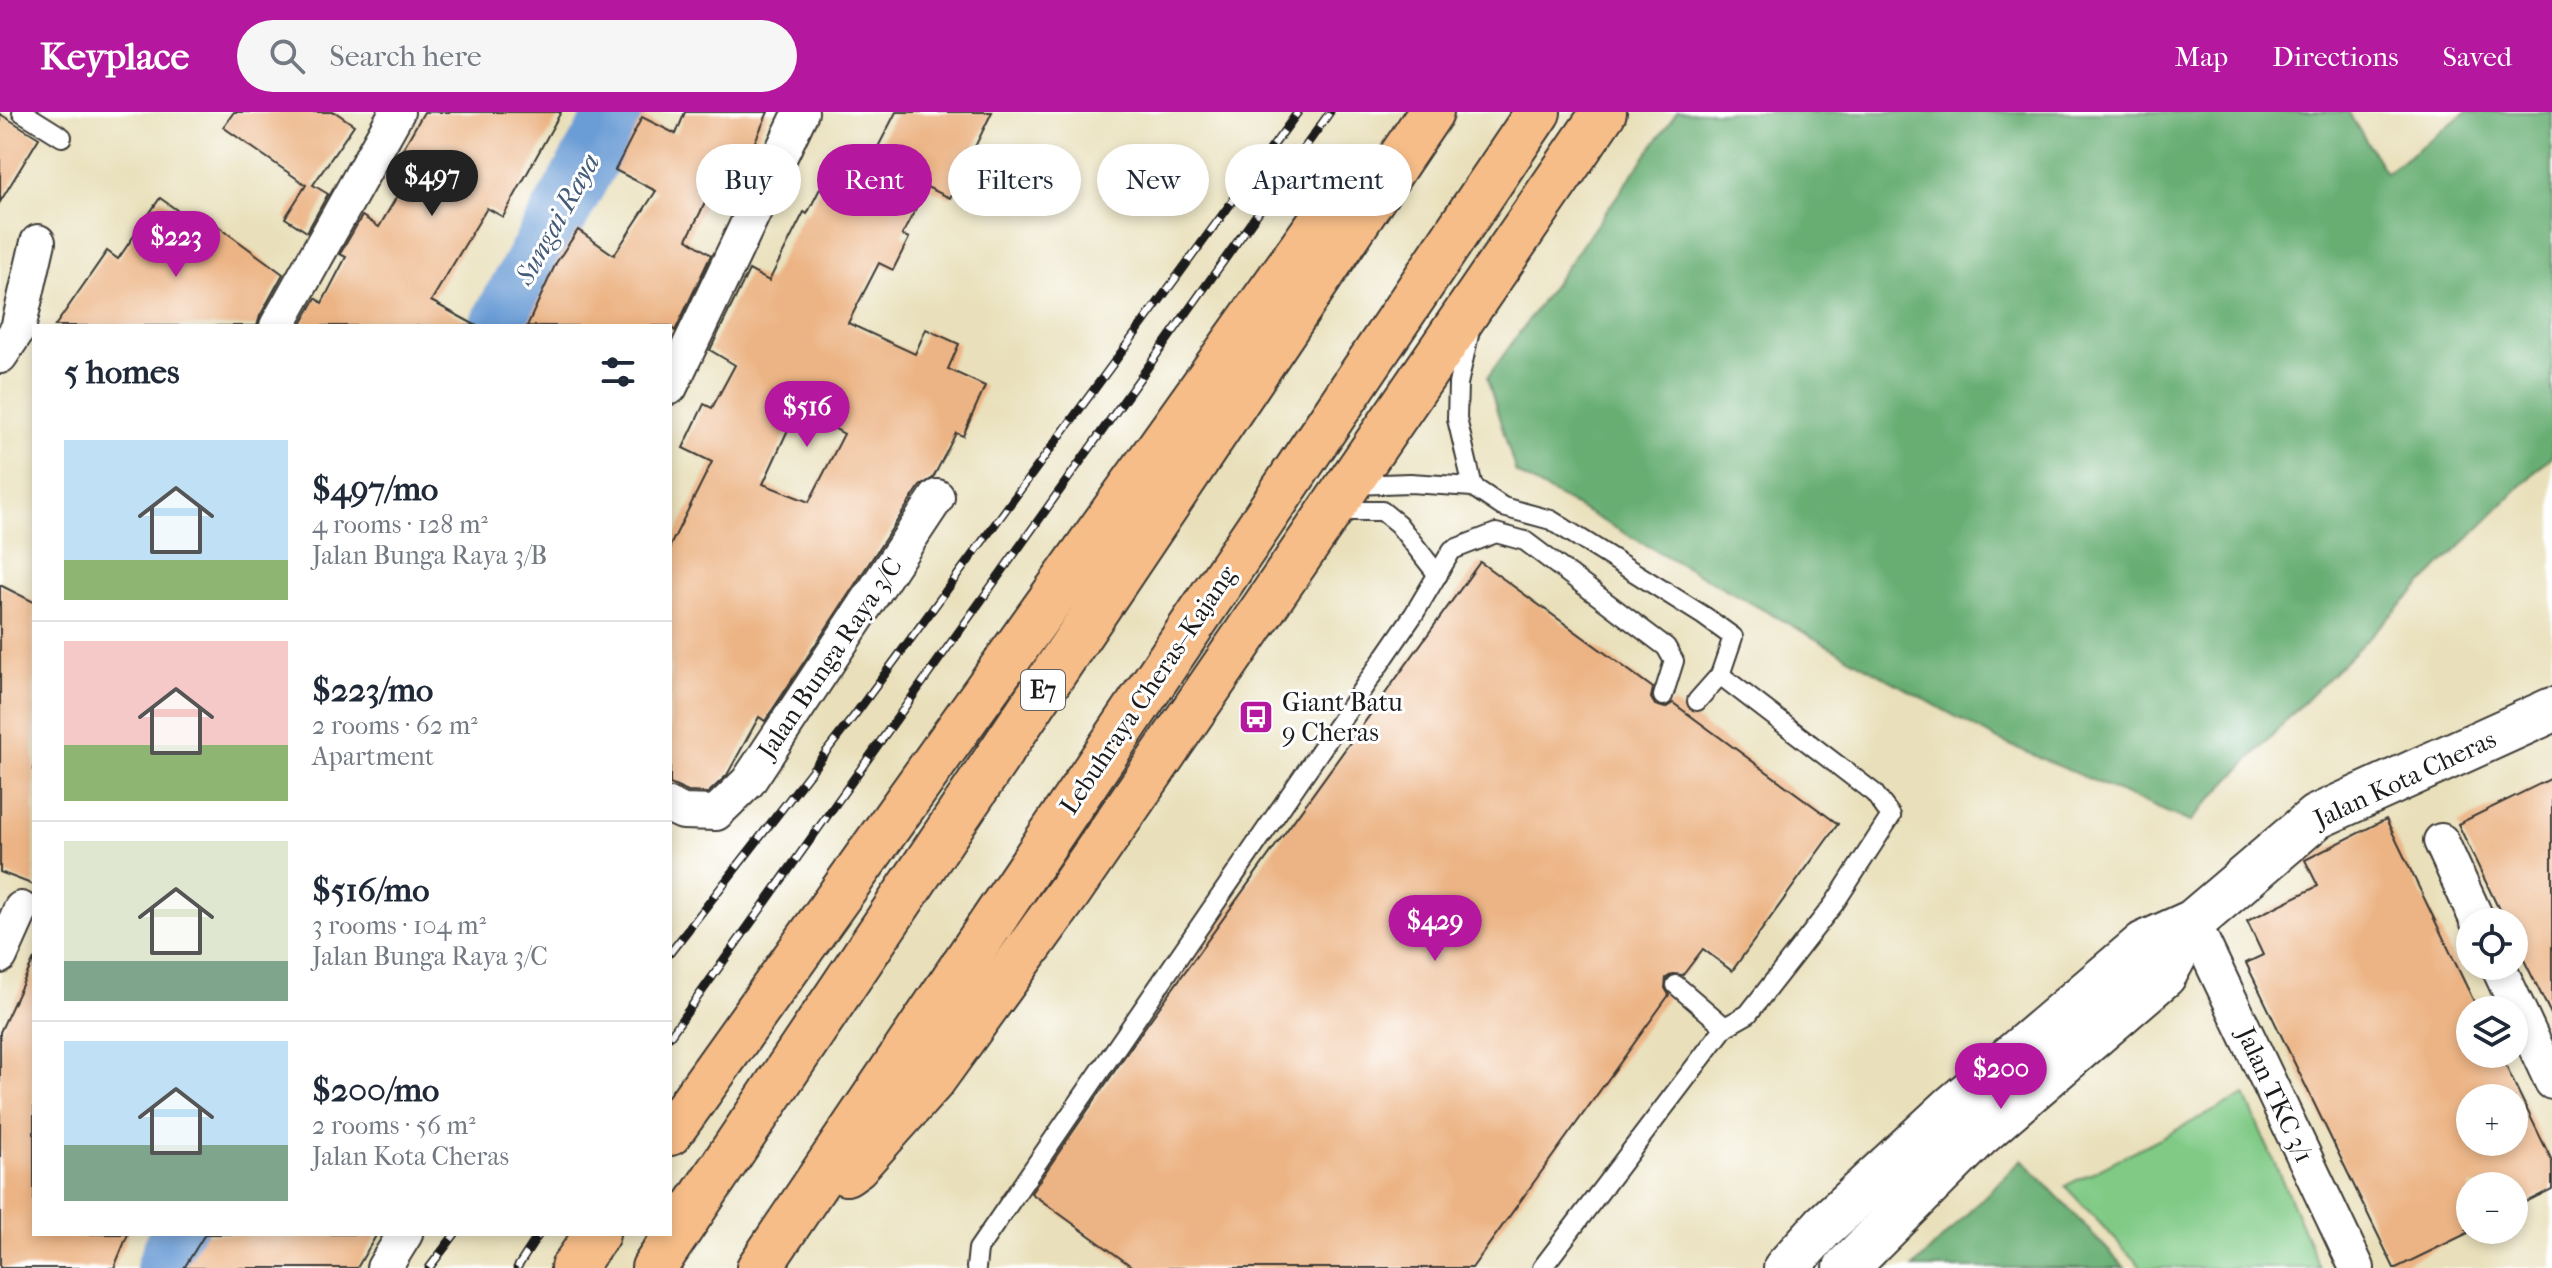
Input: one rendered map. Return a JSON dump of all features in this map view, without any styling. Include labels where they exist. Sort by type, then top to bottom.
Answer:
[{"type":"highway","points":[[672,1130],[1399,112]]},
{"type":"highway","name":"E7","points":[[654,1268],[1431,112]]},
{"type":"highway","name":"Lebuhraya Cheras–Kajang","points":[[759,1268],[1538,112]]},
{"type":"highway","points":[[797,1211],[856,1166],[933,1080],[1187,723],[1604,112]]},
{"type":"highway","points":[[573,1268],[596,1236]]},
{"type":"street","points":[[278,324],[397,112]]},
{"type":"street","points":[[672,383],[801,112]]},
{"type":"street","points":[[0,356],[18,329],[38,242]]},
{"type":"street","name":"Jalan Bunga Raya 3/C","points":[[672,807],[683,812],[716,813],[748,782],[937,497]]},
{"type":"street","name":"Jalan Kota Cheras","points":[[1786,1268],[1824,1226],[1954,1106],[2144,944],[2193,922],[2316,817],[2552,710]]},
{"type":"street","points":[[2441,841],[2472,908]]},
{"type":"street","points":[[0,956],[18,908]]},
{"type":"street","name":"Jalan Kota Cheras","points":[[1846,1268],[1979,1135],[2164,975],[2193,922]]},
{"type":"street","name":"Jalan TKC 3/1","points":[[2193,922],[2357,1268]]},
{"type":"street","points":[[2505,980],[2552,1082]]},
{"type":"street","points":[[384,1268],[404,1236]]},
{"type":"lane","points":[[22,112],[62,137]]},
{"type":"lane","points":[[1473,487],[1457,419],[1458,384],[1476,300]]},
{"type":"lane","points":[[1338,498],[1385,482],[1473,487],[1503,507],[1551,520],[1733,637],[1720,675],[1697,701]]},
{"type":"lane","points":[[1338,498],[1382,511],[1398,524],[1438,575]]},
{"type":"lane","points":[[1503,507],[1525,541],[1666,647],[1674,661],[1663,696]]},
{"type":"lane","points":[[976,1268],[978,1249],[1405,627],[1452,550],[1496,533],[1525,541]]},
{"type":"lane","points":[[1542,1268],[1725,1027],[1748,1014],[1834,904],[1891,816],[1874,793],[1720,675]]},
{"type":"lane","points":[[1676,985],[1725,1027]]},
{"type":"green space","points":[[1677,112],[2348,112],[2386,173],[2466,112],[2552,112],[2552,455],[2298,708],[2190,822],[1998,740],[1516,473],[1487,378]]},
{"type":"green space","points":[[2245,1095],[2320,1268],[2142,1268],[2065,1186]]},
{"type":"green space","points":[[2022,1159],[2125,1268],[1913,1268]]},
{"type":"building","points":[[234,112],[335,112],[354,125],[313,185],[328,194],[307,232],[285,218],[306,185],[223,127]]},
{"type":"building","points":[[424,112],[561,112],[503,217],[487,208],[431,301],[473,324],[301,324],[316,298],[322,303],[346,257],[340,254],[362,216],[379,227],[417,162],[401,152]]},
{"type":"building","points":[[685,112],[768,112],[754,144],[696,144],[696,216],[698,216],[687,239],[711,255],[675,331],[672,324],[528,324],[556,263],[578,230],[614,255],[656,191],[615,170],[642,117],[676,134]]},
{"type":"building","points":[[896,112],[992,112],[976,144],[948,144],[948,197],[932,189],[932,144],[880,144]]},
{"type":"building","points":[[0,114],[39,138],[0,202]]},
{"type":"building","points":[[817,194],[817,216],[912,216],[902,235],[909,238],[893,270],[879,263],[848,323],[915,354],[926,329],[959,344],[948,369],[985,386],[963,436],[956,433],[933,478],[920,486],[765,721],[759,717],[727,775],[708,793],[688,792],[672,785],[672,542],[712,462],[683,448],[704,404],[712,408],[735,365],[710,350],[749,270],[769,281],[804,212],[807,214]],"holes":[[[798,408],[844,434],[809,502],[763,484]]]},
{"type":"building","points":[[160,198],[198,225],[204,216],[283,274],[258,324],[56,324],[107,251],[118,259]]},
{"type":"building","points":[[1480,562],[1653,688],[1651,698],[1655,705],[1665,708],[1673,703],[1838,824],[1732,971],[1703,949],[1683,975],[1673,974],[1666,978],[1665,988],[1669,995],[1472,1268],[1134,1268],[1031,1193],[1140,1034]]},
{"type":"building","points":[[0,585],[32,601],[32,884],[0,872]]},
{"type":"building","points":[[2552,778],[2552,1016],[2528,968],[2528,908],[2498,908],[2458,824]]},
{"type":"building","points":[[2386,819],[2456,964],[2456,980],[2464,980],[2471,996],[2456,996],[2456,1068],[2507,1068],[2515,1084],[2456,1084],[2456,1156],[2528,1156],[2528,1112],[2552,1161],[2552,1189],[2528,1201],[2528,1172],[2456,1172],[2456,1239],[2396,1268],[2246,963],[2263,955],[2247,921],[2318,886],[2305,860]]},
{"type":"building","points":[[32,963],[32,1236],[127,1236],[114,1268],[0,1268],[0,1032]]},
{"type":"building","points":[[204,1236],[376,1236],[357,1268],[184,1268]]},
{"type":"waterway","name":"Sungai Raya","points":[[499,324],[616,112]]},
{"type":"waterway","name":"Sungai Raya","points":[[165,1268],[177,1236]]},
{"type":"railway","points":[[672,950],[854,716],[1298,112]]},
{"type":"railway","points":[[672,1033],[1330,112]]},
{"type":"railway","points":[[429,1268],[453,1236]]},
{"type":"railway","points":[[517,1268],[538,1236]]},
{"type":"place","name":"Giant Batu 9 Cheras","points":[[1256,717]]}]
